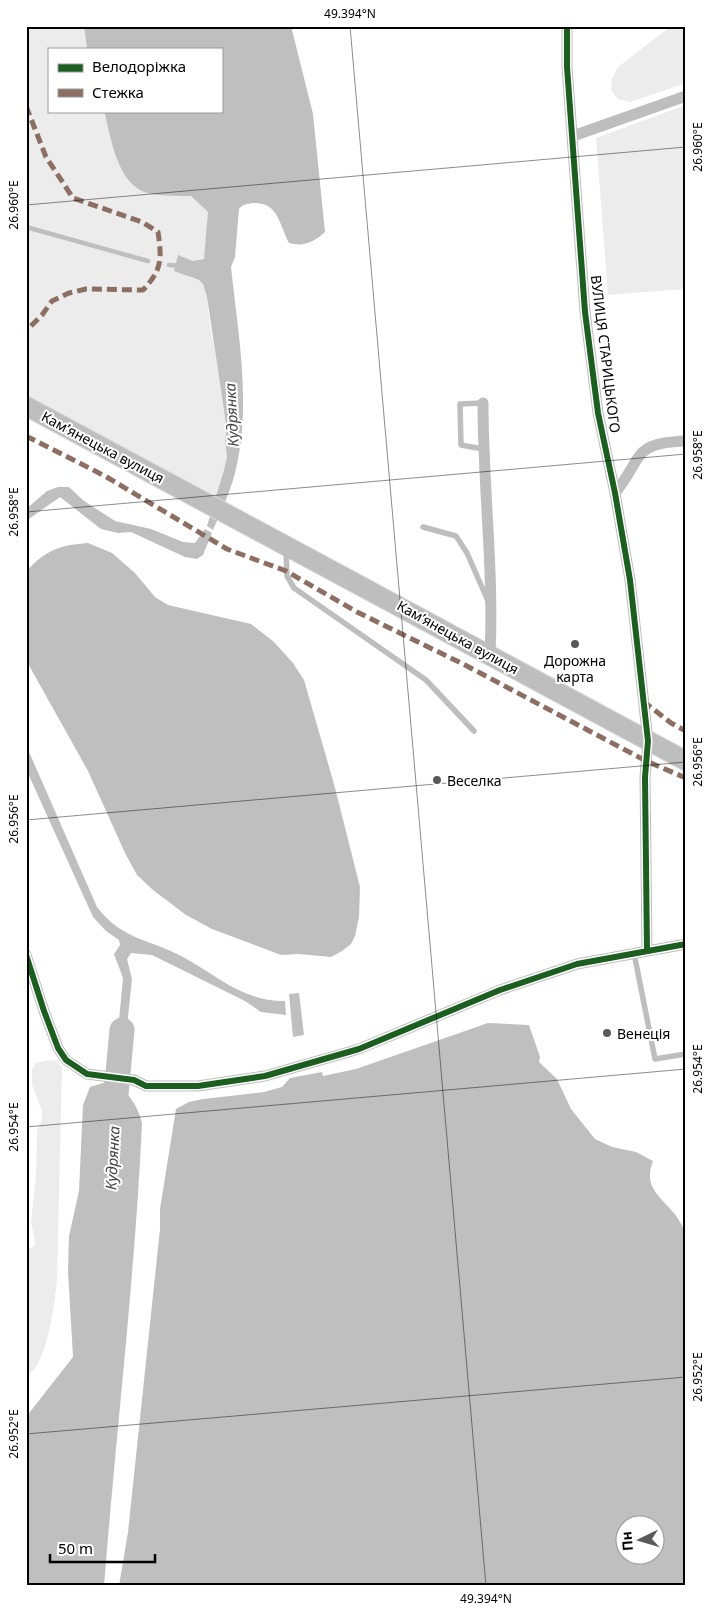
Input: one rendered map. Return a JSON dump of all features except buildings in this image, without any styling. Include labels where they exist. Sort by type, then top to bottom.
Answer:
[{"type":"main road","name":"Камʼянецька вулиця","points":[[26,406],[686,761]]},
{"type":"street","name":"ВУЛИЦЯ СТАРИЦЬКОГО","points":[[567,26],[567,67],[585,312],[598,413],[616,493],[630,580],[648,741],[645,777],[647,951]]},
{"type":"street","points":[[573,136],[686,96]]},
{"type":"street","points":[[483,403],[483,449],[492,609],[490,654]]},
{"type":"street","points":[[616,493],[643,450],[654,444],[686,441]]},
{"type":"street","points":[[26,955],[58,1048],[66,1060],[87,1074],[134,1080],[146,1086],[198,1086],[265,1076],[359,1049],[500,990],[577,964],[686,944]]},
{"type":"lane","points":[[483,403],[460,404],[461,445],[483,449]]},
{"type":"lane","points":[[423,527],[456,536],[468,553],[492,609]]},
{"type":"lane","points":[[287,545],[287,576],[294,588],[426,680],[474,731]]},
{"type":"lane","points":[[634,953],[655,1060],[686,1054]]},
{"type":"shaded area","points":[[26,26],[84,26],[87,48],[48,48],[48,112],[104,112],[118,163],[151,194],[192,196],[208,212],[206,254],[204,259],[193,261],[190,278],[199,280],[203,284],[207,297],[226,416],[227,457],[215,500],[26,397]]},
{"type":"shaded area","points":[[671,26],[686,26],[686,83],[630,102],[618,99],[611,90],[612,79],[618,67]]},
{"type":"shaded area","points":[[686,105],[686,289],[608,295],[596,138]]},
{"type":"shaded area","points":[[49,1060],[58,1061],[62,1068],[57,1280],[52,1317],[45,1347],[34,1370],[27,1375],[26,1250],[34,1246],[35,1241],[31,1223],[36,1176],[37,1130],[42,1120],[42,1111],[32,1085],[32,1070],[36,1063]]},
{"type":"water","points":[[84,26],[291,26],[313,114],[325,232],[308,243],[289,243],[277,215],[268,206],[253,203],[244,205],[239,209],[235,257],[231,267],[240,344],[243,422],[235,473],[213,530],[207,526],[227,457],[225,439],[227,430],[207,297],[203,284],[199,280],[174,271],[178,255],[193,261],[204,259],[208,212],[191,196],[152,194],[140,190],[131,183],[124,173],[113,148],[104,112],[222,112],[222,48],[87,48]]},
{"type":"water","points":[[58,487],[69,487],[84,501],[115,521],[151,529],[183,542],[195,543],[205,529],[212,533],[203,555],[197,559],[185,557],[131,532],[118,533],[101,529],[60,497],[26,521],[26,509],[47,491]]},
{"type":"water","points":[[88,543],[112,553],[135,573],[155,597],[168,605],[251,624],[274,642],[293,663],[304,680],[334,784],[360,887],[359,917],[355,936],[351,944],[342,951],[331,957],[299,954],[281,955],[212,929],[186,915],[153,890],[137,875],[88,771],[26,660],[26,572],[40,558],[54,550],[69,545]]},
{"type":"water","points":[[26,745],[97,907],[107,918],[127,933],[185,958],[244,993],[271,1000],[285,1001],[286,1015],[261,1012],[245,1001],[152,955],[131,953],[127,959],[132,979],[123,1064],[115,1063],[123,978],[114,954],[120,945],[119,940],[106,931],[93,917],[26,769]]},
{"type":"water","points":[[299,993],[304,1035],[293,1037],[289,994]]},
{"type":"water","points":[[488,1023],[529,1025],[540,1057],[539,1062],[557,1079],[571,1109],[595,1139],[612,1147],[636,1152],[653,1161],[650,1180],[653,1188],[675,1214],[683,1227],[686,1237],[686,1586],[119,1586],[128,1532],[160,1229],[160,1209],[176,1109],[189,1102],[203,1099],[264,1092],[282,1087],[290,1078],[322,1072],[323,1076],[356,1069]]},
{"type":"water","points":[[110,1080],[121,1081],[121,1089],[134,1104],[142,1123],[130,1297],[104,1586],[26,1586],[26,1417],[73,1357],[68,1271],[69,1236],[79,1191],[83,1105],[90,1087],[106,1082],[103,1099],[107,1100]]},
{"type":"waterway","points":[[26,227],[148,261]]},
{"type":"waterway","points":[[169,265],[182,266]]},
{"type":"waterway","name":"Кудрянка","points":[[115,1105],[122,1030]]},
{"type":"marked path","points":[[26,106],[46,157],[73,198],[142,222],[158,232],[160,250],[157,270],[143,290],[86,289],[69,293],[52,301],[42,315],[26,331]]},
{"type":"marked path","points":[[26,436],[105,476],[227,549],[286,571],[357,612],[465,665],[646,761],[686,778]]},
{"type":"marked path","points":[[643,701],[671,723],[686,731]]},
{"type":"cycle path","points":[[567,26],[567,67],[585,312],[598,413],[615,493],[630,580],[648,741],[645,777],[647,951]]},
{"type":"cycle path","points":[[26,955],[58,1048],[66,1060],[87,1074],[134,1080],[146,1086],[198,1086],[265,1076],[359,1049],[500,990],[577,964],[686,944]]},
{"type":"place","name":"Дорожна карта","points":[[575,644]]},
{"type":"place","name":"Веселка","points":[[437,780]]},
{"type":"place","name":"Венеція","points":[[607,1033]]}]
